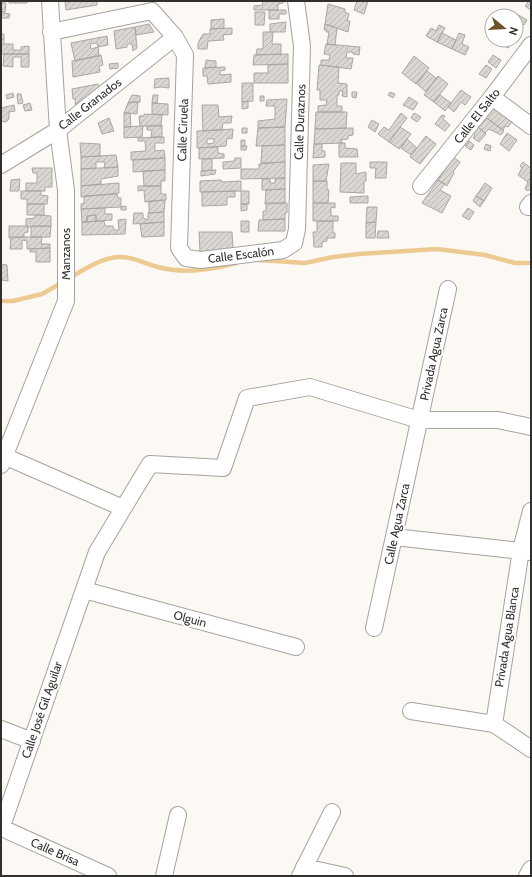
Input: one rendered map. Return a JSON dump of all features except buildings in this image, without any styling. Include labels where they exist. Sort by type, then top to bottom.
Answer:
[{"type":"street","name":"Manzanos","points":[[2,460],[66,300],[66,190],[58,130],[50,1]]},
{"type":"street","name":"Calle Duraznos","points":[[294,243],[297,229],[302,46],[296,1]]},
{"type":"street","points":[[51,32],[156,6]]},
{"type":"street","name":"Calle Ciruela","points":[[156,6],[185,55],[179,248],[186,258]]},
{"type":"street","name":"Calle Granados","points":[[1,164],[58,130],[175,37]]},
{"type":"street","name":"Calle El Salto","points":[[421,186],[492,97],[531,45]]},
{"type":"street","points":[[492,97],[531,126]]},
{"type":"street","name":"Calle Escalón","points":[[186,258],[201,260],[283,250],[294,243]]},
{"type":"street","name":"Privada Agua Zarca","points":[[420,420],[448,289]]},
{"type":"street","name":"Calle José Gil Aguilar","points":[[1,828],[97,552],[150,464],[223,468],[247,398],[310,387],[420,420]]},
{"type":"street","points":[[420,420],[498,420],[531,427]]},
{"type":"street","name":"Calle Agua Zarca","points":[[374,628],[420,420]]},
{"type":"street","points":[[2,460],[124,508]]},
{"type":"street","name":"Privada Agua Blanca","points":[[494,724],[526,551],[531,511]]},
{"type":"street","points":[[394,537],[526,551]]},
{"type":"street","name":"Olguin","points":[[84,590],[296,647]]},
{"type":"street","points":[[411,711],[494,724],[531,749]]},
{"type":"street","points":[[1,729],[32,741]]},
{"type":"street","points":[[332,812],[302,871],[345,876]]},
{"type":"street","points":[[164,876],[178,815]]},
{"type":"street","name":"Calle Brisa","points":[[1,828],[108,876]]},
{"type":"street","points":[[527,876],[531,869]]},
{"type":"waterway","points":[[259,260],[305,263],[333,257],[359,254],[437,249],[485,255],[515,263],[531,263]]},
{"type":"waterway","points":[[69,278],[98,262],[117,257],[133,259],[158,267],[187,271],[216,268],[236,263]]},
{"type":"waterway","points":[[1,301],[13,301],[42,294],[63,282]]}]
